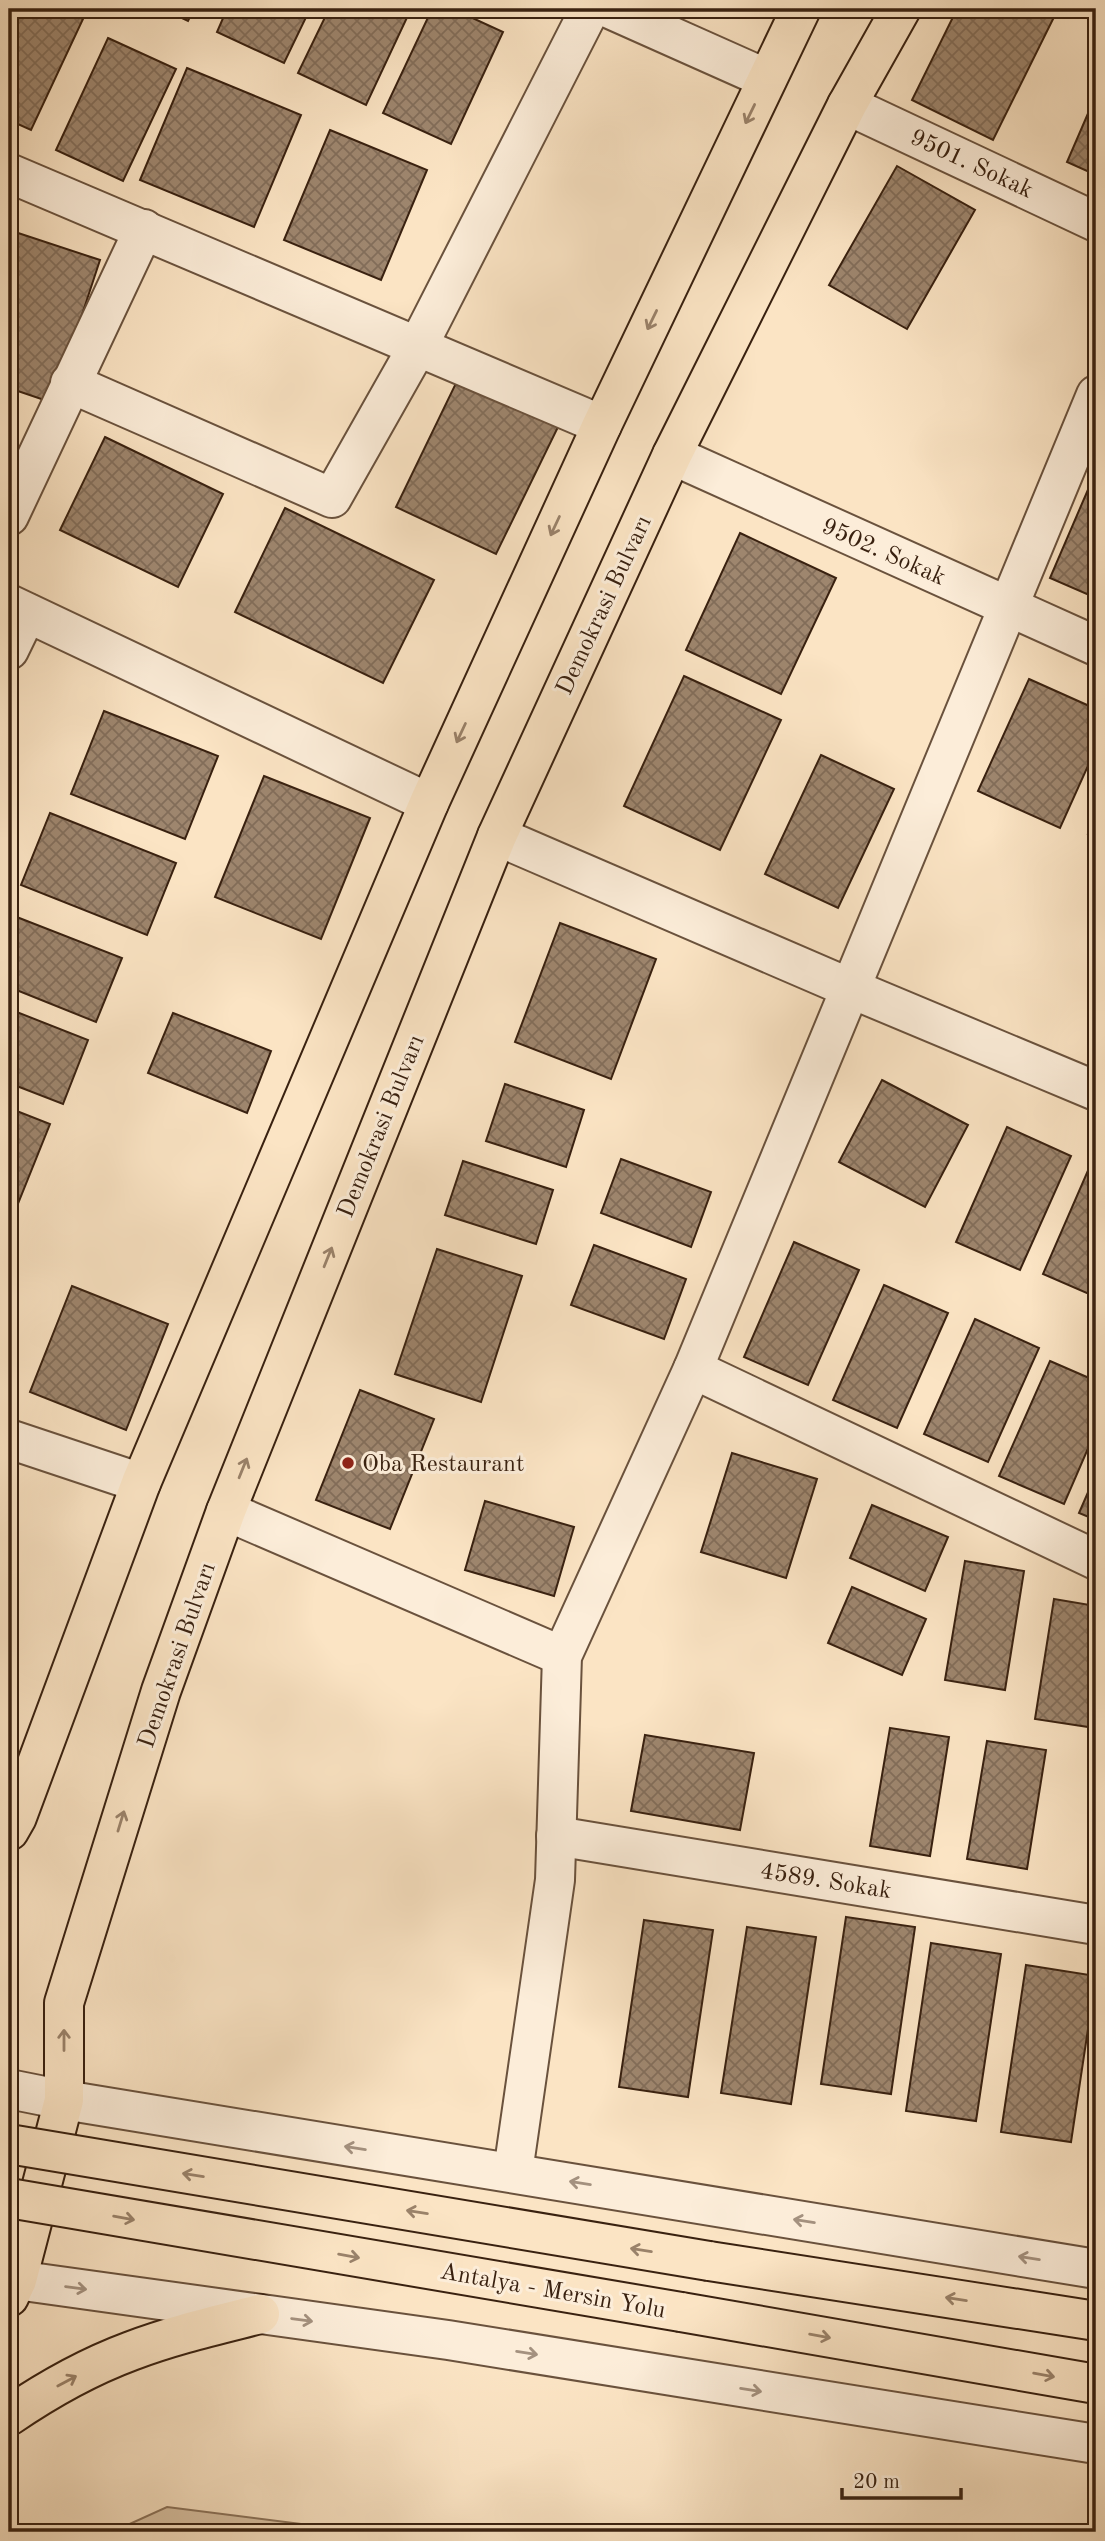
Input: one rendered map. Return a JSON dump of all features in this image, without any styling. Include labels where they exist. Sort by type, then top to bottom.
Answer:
[{"type":"main road","points":[[9,1831],[17,1817],[141,1483],[429,803],[602,425],[801,9]]},
{"type":"main road","name":"Demokrasi Bulvarı","points":[[11,2285],[64,2100],[64,2003],[161,1691],[226,1510],[497,836],[672,455],[847,105],[901,9]]},
{"type":"main road","points":[[9,2144],[709,2261],[1096,2321]]},
{"type":"main road","name":"Antalya - Mersin Yolu","points":[[9,2198],[1096,2384]]},
{"type":"main road","points":[[9,2416],[54,2388],[129,2351],[260,2314]]},
{"type":"street","points":[[71,383],[332,498],[418,346],[590,9]]},
{"type":"street","points":[[610,9],[767,79]]},
{"type":"street","name":"9501. Sokak","points":[[847,105],[1096,222]]},
{"type":"street","points":[[9,173],[602,425]]},
{"type":"street","points":[[9,516],[144,229]]},
{"type":"street","points":[[513,2172],[555,1880],[562,1656],[693,1369],[1096,395]]},
{"type":"street","name":"9502. Sokak","points":[[672,455],[1096,646]]},
{"type":"street","points":[[9,650],[18,608],[429,803]]},
{"type":"street","points":[[497,836],[1096,1091]]},
{"type":"street","points":[[693,1369],[1096,1560]]},
{"type":"street","points":[[9,1439],[141,1483]]},
{"type":"street","points":[[226,1510],[562,1656]]},
{"type":"street","name":"4589. Sokak","points":[[556,1836],[1096,1925]]},
{"type":"street","points":[[9,2088],[64,2100],[1096,2269]]},
{"type":"street","points":[[11,2285],[260,2314],[448,2340],[1096,2444]]},
{"type":"shaded area","points":[[167,2507],[364,2532],[112,2532]]},
{"type":"building","points":[[9,9],[62,9],[83,19],[31,130],[9,120]]},
{"type":"building","points":[[163,9],[194,9],[188,21]]},
{"type":"building","points":[[227,9],[310,9],[284,63],[217,32]]},
{"type":"building","points":[[329,9],[411,9],[366,105],[298,73]]},
{"type":"building","points":[[432,9],[453,9],[503,32],[451,144],[383,113]]},
{"type":"building","points":[[957,9],[1058,9],[993,140],[912,100]]},
{"type":"building","points":[[108,38],[176,69],[123,181],[56,150]]},
{"type":"building","points":[[187,68],[301,115],[254,227],[140,180]]},
{"type":"building","points":[[1096,95],[1096,175],[1067,162]]},
{"type":"building","points":[[330,130],[427,170],[381,280],[284,240]]},
{"type":"building","points":[[897,166],[975,210],[907,329],[829,285]]},
{"type":"building","points":[[9,230],[100,260],[53,403],[9,388]]},
{"type":"building","points":[[458,379],[558,427],[496,554],[396,507]]},
{"type":"building","points":[[105,437],[223,494],[178,587],[60,530]]},
{"type":"building","points":[[1093,478],[1096,479],[1096,598],[1050,578]]},
{"type":"building","points":[[285,508],[434,580],[383,683],[235,612]]},
{"type":"building","points":[[740,533],[836,578],[781,694],[686,650]]},
{"type":"building","points":[[684,676],[781,720],[720,850],[624,806]]},
{"type":"building","points":[[1029,679],[1096,709],[1096,748],[1060,828],[978,791]]},
{"type":"building","points":[[104,711],[218,756],[185,839],[71,794]]},
{"type":"building","points":[[821,755],[894,789],[838,908],[765,874]]},
{"type":"building","points":[[264,776],[370,818],[321,939],[215,897]]},
{"type":"building","points":[[50,813],[176,863],[147,935],[21,885]]},
{"type":"building","points":[[1096,816],[1096,837],[1088,834]]},
{"type":"building","points":[[9,914],[122,958],[96,1022],[9,987]]},
{"type":"building","points":[[560,923],[656,959],[611,1079],[515,1042]]},
{"type":"building","points":[[9,1009],[88,1040],[63,1104],[9,1083]]},
{"type":"building","points":[[173,1013],[271,1051],[247,1113],[148,1073]]},
{"type":"building","points":[[882,1080],[968,1125],[925,1207],[839,1162]]},
{"type":"building","points":[[505,1084],[584,1110],[566,1167],[486,1141]]},
{"type":"building","points":[[9,1108],[50,1124],[17,1206],[9,1202]]},
{"type":"building","points":[[1007,1127],[1071,1156],[1020,1270],[956,1242]]},
{"type":"building","points":[[621,1159],[711,1192],[691,1247],[601,1213]]},
{"type":"building","points":[[1093,1159],[1096,1160],[1096,1297],[1043,1274]]},
{"type":"building","points":[[463,1161],[553,1190],[536,1244],[445,1215]]},
{"type":"building","points":[[794,1242],[859,1270],[808,1385],[744,1357]]},
{"type":"building","points":[[594,1245],[686,1279],[664,1339],[571,1305]]},
{"type":"building","points":[[437,1249],[522,1276],[481,1402],[395,1374]]},
{"type":"building","points":[[884,1285],[948,1313],[897,1428],[833,1400]]},
{"type":"building","points":[[72,1286],[168,1324],[126,1430],[30,1392]]},
{"type":"building","points":[[975,1319],[1039,1348],[988,1462],[924,1434]]},
{"type":"building","points":[[1050,1361],[1096,1381],[1096,1430],[1064,1504],[999,1476]]},
{"type":"building","points":[[360,1390],[434,1419],[390,1529],[316,1500]]},
{"type":"building","points":[[732,1453],[817,1479],[786,1578],[701,1552]]},
{"type":"building","points":[[1096,1474],[1096,1520],[1079,1513]]},
{"type":"building","points":[[485,1501],[574,1527],[554,1596],[465,1570]]},
{"type":"building","points":[[872,1505],[948,1537],[925,1591],[850,1558]]},
{"type":"building","points":[[965,1561],[1024,1571],[1005,1690],[945,1680]]},
{"type":"building","points":[[852,1587],[926,1619],[902,1675],[828,1643]]},
{"type":"building","points":[[1054,1599],[1096,1606],[1095,1728],[1035,1719]]},
{"type":"building","points":[[890,1728],[949,1737],[930,1856],[870,1846]]},
{"type":"building","points":[[645,1735],[754,1753],[740,1830],[631,1811]]},
{"type":"building","points":[[987,1741],[1046,1750],[1027,1869],[967,1859]]},
{"type":"building","points":[[846,1917],[915,1927],[891,2094],[821,2084]]},
{"type":"building","points":[[644,1920],[713,1930],[688,2097],[619,2087]]},
{"type":"building","points":[[747,1927],[816,1937],[791,2104],[721,2093]]},
{"type":"building","points":[[931,1943],[1001,1954],[976,2121],[906,2111]]},
{"type":"building","points":[[1026,1965],[1096,1976],[1071,2142],[1001,2132]]},
{"type":"place","name":"Oba Restaurant","points":[[348,1463]]}]
